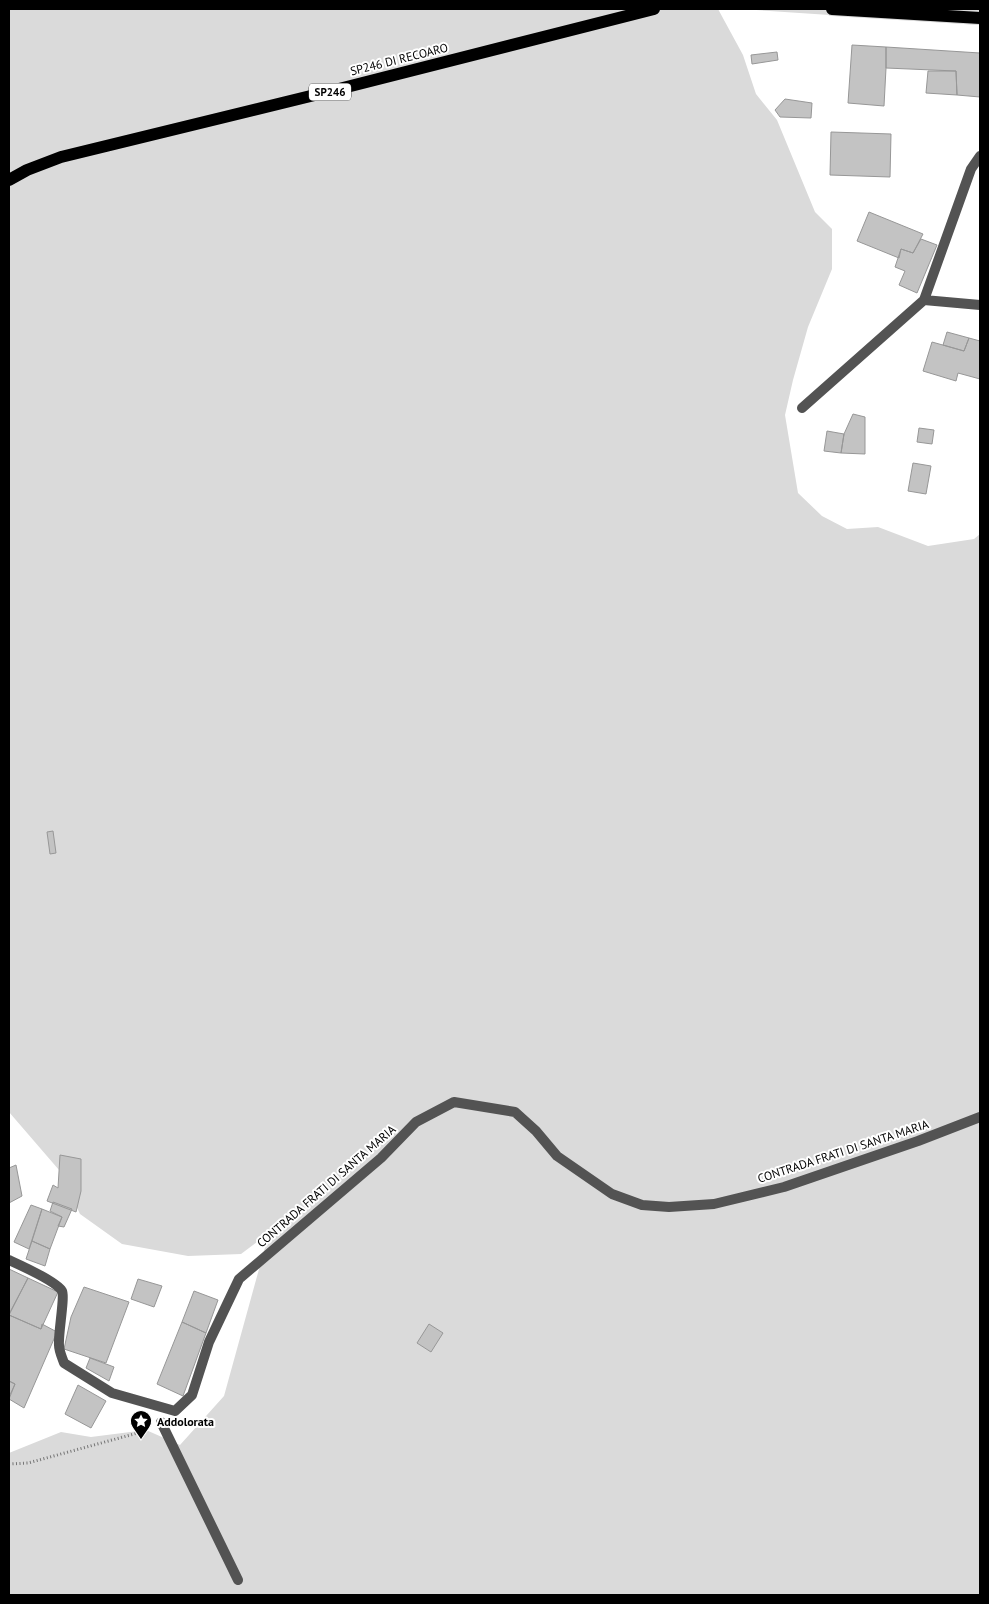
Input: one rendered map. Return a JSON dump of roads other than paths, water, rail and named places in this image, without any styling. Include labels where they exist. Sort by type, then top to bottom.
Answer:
[{"type":"main road","name":"SP246 DI RECOARO","points":[[9,180],[27,170],[61,158],[330,92],[654,9]]},
{"type":"main road","points":[[832,9],[980,18]]},
{"type":"street","points":[[802,408],[924,300],[971,169],[980,156]]},
{"type":"street","points":[[924,300],[980,305]]},
{"type":"street","name":"CONTRADA FRATI DI SANTA MARIA","points":[[9,1260],[37,1274],[61,1290],[64,1297],[59,1346],[64,1363],[112,1393],[175,1411],[192,1395],[209,1342],[239,1279],[381,1158],[416,1122],[454,1102],[515,1112],[536,1131],[557,1156],[612,1194],[642,1205],[669,1208],[714,1204],[784,1187],[918,1141],[980,1117]]},
{"type":"street","points":[[161,1422],[238,1580]]},
{"type":"place","name":"Addolorata","points":[[141,1440]]}]
